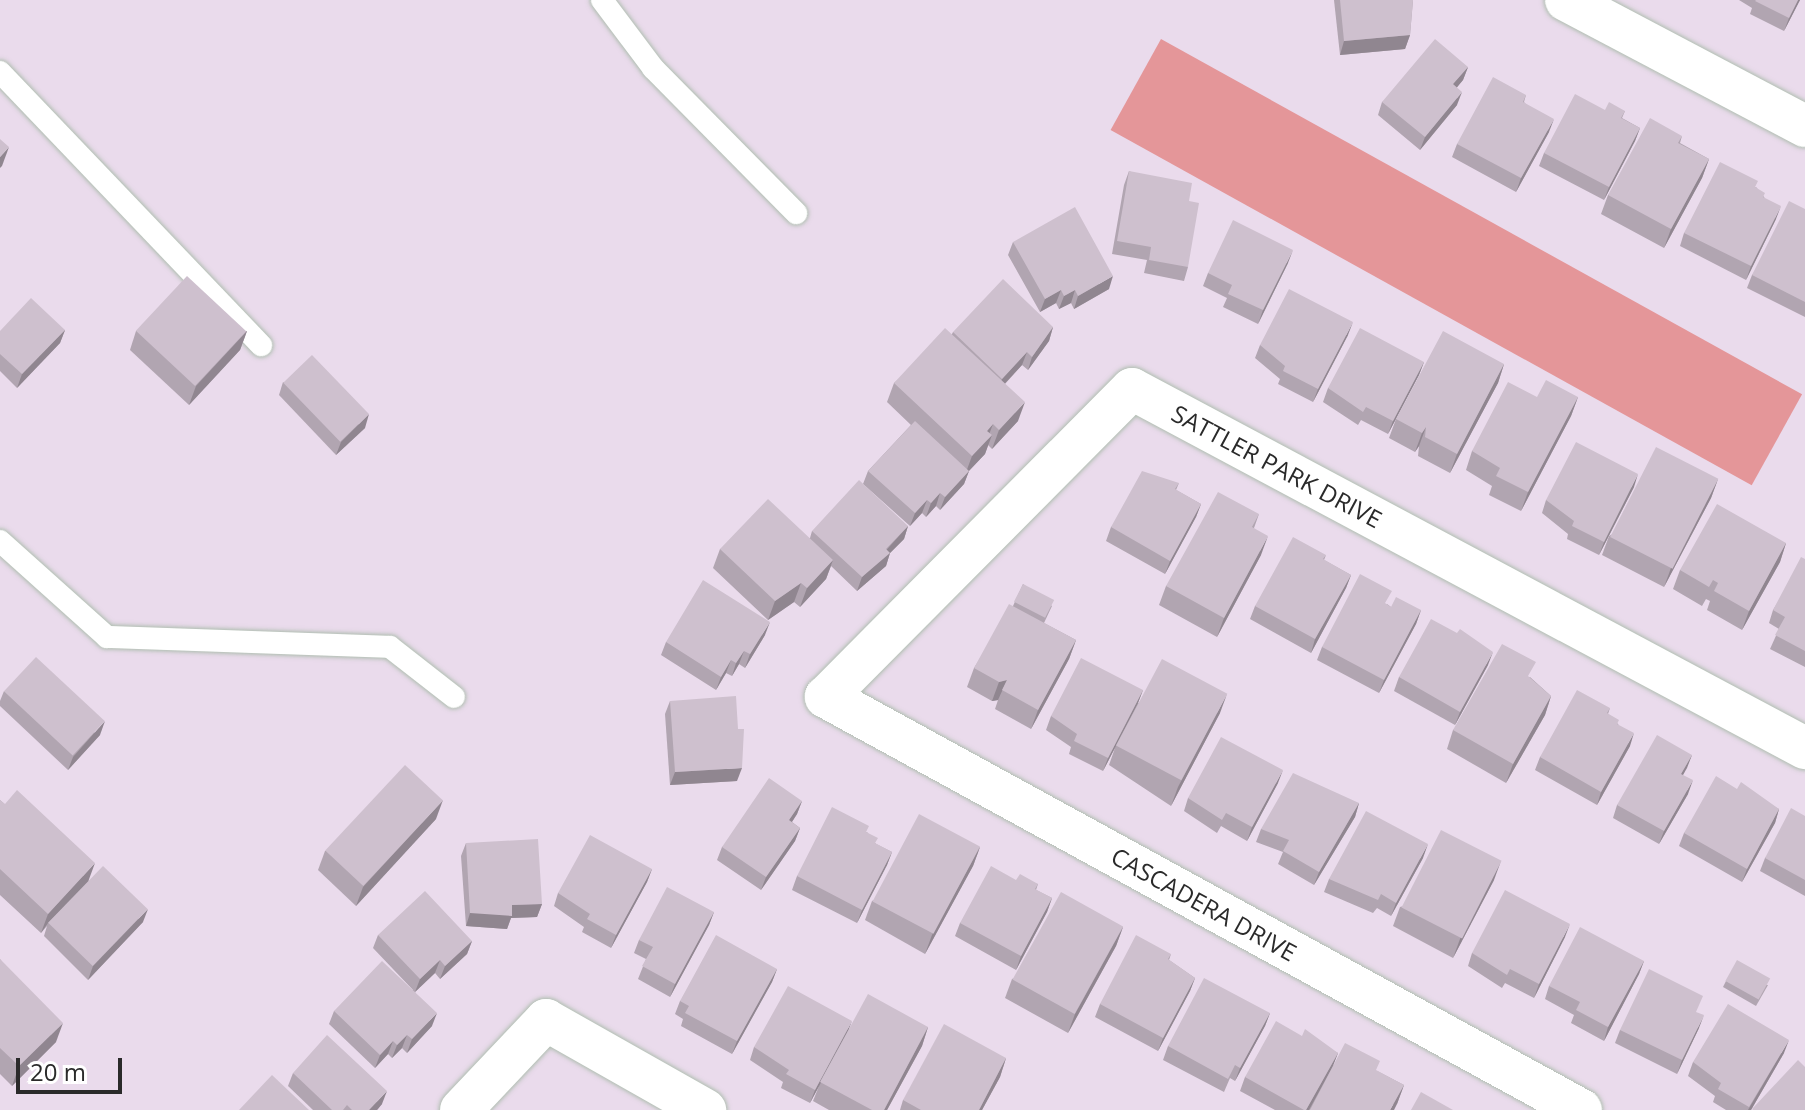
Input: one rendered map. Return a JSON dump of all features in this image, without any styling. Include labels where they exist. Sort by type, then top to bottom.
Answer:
[{"type":"street","points":[[1566,0],[1805,126]]},
{"type":"street","name":"SATTLER PARK DRIVE","points":[[826,697],[1132,389],[1805,748]]},
{"type":"street","name":"CASCADERA DRIVE","points":[[826,697],[1581,1110]]},
{"type":"street","points":[[461,1110],[546,1020],[705,1110]]},
{"type":"lane","points":[[602,0],[653,68],[796,213]]},
{"type":"lane","points":[[0,72],[261,345]]},
{"type":"lane","points":[[0,541],[107,637],[390,647],[454,697]]},
{"type":"shaded area","points":[[1161,39],[1802,394],[1752,485],[1111,130]]},
{"type":"building","points":[[1340,0],[1413,0],[1410,35],[1344,41]]},
{"type":"building","points":[[1756,0],[1798,0],[1789,18]]},
{"type":"building","points":[[1435,39],[1468,67],[1453,84],[1462,92],[1425,137],[1382,102]]},
{"type":"building","points":[[1493,77],[1526,95],[1523,102],[1554,119],[1521,178],[1457,144]]},
{"type":"building","points":[[1575,94],[1605,110],[1609,102],[1625,111],[1621,118],[1640,128],[1609,187],[1544,153]]},
{"type":"building","points":[[1650,118],[1682,136],[1678,143],[1709,159],[1671,229],[1608,195]]},
{"type":"building","points":[[0,139],[9,147],[0,157]]},
{"type":"building","points":[[1720,162],[1758,181],[1755,187],[1765,193],[1763,197],[1781,206],[1751,266],[1684,233]]},
{"type":"building","points":[[1129,171],[1192,183],[1189,201],[1199,203],[1188,267],[1149,260],[1151,247],[1117,241]]},
{"type":"building","points":[[1789,201],[1805,209],[1805,302],[1752,275]]},
{"type":"building","points":[[1075,207],[1113,276],[1078,296],[1075,290],[1064,296],[1061,290],[1045,299],[1013,242]]},
{"type":"building","points":[[1233,220],[1293,250],[1263,310],[1228,294],[1232,285],[1208,273]]},
{"type":"building","points":[[187,276],[246,331],[195,386],[136,331]]},
{"type":"building","points":[[1003,279],[1053,327],[1032,357],[1027,352],[1002,379],[953,332]]},
{"type":"building","points":[[1289,289],[1353,322],[1318,389],[1283,371],[1285,366],[1260,345]]},
{"type":"building","points":[[31,298],[65,330],[22,374],[0,354],[0,331]]},
{"type":"building","points":[[945,328],[1025,402],[999,430],[993,424],[987,431],[992,435],[972,456],[894,383]]},
{"type":"building","points":[[1360,328],[1424,362],[1393,421],[1366,407],[1363,412],[1328,388]]},
{"type":"building","points":[[1443,331],[1504,364],[1457,454],[1425,437],[1426,427],[1422,433],[1396,419]]},
{"type":"building","points":[[312,355],[369,414],[340,442],[283,383]]},
{"type":"building","points":[[1546,380],[1578,397],[1528,492],[1496,476],[1500,468],[1472,451],[1508,382],[1537,397]]},
{"type":"building","points":[[915,421],[969,471],[945,497],[940,493],[931,503],[927,500],[915,513],[868,471]]},
{"type":"building","points":[[1576,442],[1638,474],[1604,542],[1572,526],[1574,521],[1546,500]]},
{"type":"building","points":[[1656,447],[1718,479],[1673,569],[1610,537]]},
{"type":"building","points":[[1142,471],[1179,483],[1175,489],[1201,504],[1170,561],[1111,527]]},
{"type":"building","points":[[859,480],[908,526],[886,549],[890,553],[862,577],[812,531]]},
{"type":"building","points":[[1218,492],[1259,514],[1252,527],[1268,536],[1224,618],[1166,586]]},
{"type":"building","points":[[768,499],[833,560],[807,588],[801,583],[775,601],[720,549]]},
{"type":"building","points":[[1717,504],[1786,543],[1749,611],[1714,591],[1718,583],[1713,580],[1709,587],[1680,570]]},
{"type":"building","points":[[1293,537],[1326,555],[1323,559],[1351,575],[1315,639],[1255,606]]},
{"type":"building","points":[[1801,557],[1805,559],[1805,651],[1775,635],[1785,617],[1773,610]]},
{"type":"building","points":[[1360,574],[1392,591],[1385,603],[1391,607],[1396,597],[1421,610],[1384,680],[1322,647]]},
{"type":"building","points":[[703,580],[770,622],[750,654],[744,651],[736,663],[731,660],[721,677],[666,642]]},
{"type":"building","points":[[1023,584],[1054,600],[1045,618],[1014,602]]},
{"type":"building","points":[[1009,604],[1076,640],[1038,710],[1002,690],[1007,680],[999,682],[974,668]]},
{"type":"building","points":[[1431,619],[1457,633],[1460,629],[1493,652],[1460,712],[1399,677]]},
{"type":"building","points":[[1502,644],[1536,662],[1528,676],[1551,696],[1513,764],[1453,730]]},
{"type":"building","points":[[36,657],[105,721],[73,755],[4,691]]},
{"type":"building","points":[[1081,658],[1143,690],[1108,758],[1074,741],[1077,734],[1051,716]]},
{"type":"building","points":[[1162,659],[1227,694],[1181,780],[1116,746]]},
{"type":"building","points":[[1577,690],[1610,708],[1607,713],[1619,720],[1617,724],[1634,733],[1601,792],[1540,757]]},
{"type":"building","points":[[736,696],[738,729],[744,729],[742,768],[675,772],[670,701]]},
{"type":"building","points":[[1657,735],[1692,755],[1681,774],[1693,780],[1664,831],[1617,805]]},
{"type":"building","points":[[1221,737],[1283,770],[1252,827],[1226,813],[1222,820],[1188,798]]},
{"type":"building","points":[[405,765],[443,800],[363,886],[325,851]]},
{"type":"building","points":[[1293,773],[1359,803],[1319,872],[1283,851],[1289,840],[1261,829]]},
{"type":"building","points":[[1716,776],[1737,789],[1741,782],[1779,809],[1747,869],[1684,833]]},
{"type":"building","points":[[769,778],[802,801],[789,820],[800,828],[766,877],[722,847]]},
{"type":"building","points":[[17,790],[95,863],[48,914],[0,869],[0,800],[5,804]]},
{"type":"building","points":[[832,807],[869,826],[866,832],[878,838],[875,843],[892,852],[862,910],[797,876]]},
{"type":"building","points":[[1791,808],[1805,816],[1805,880],[1765,858]]},
{"type":"building","points":[[1366,811],[1428,844],[1396,903],[1381,894],[1378,900],[1329,879]]},
{"type":"building","points":[[919,814],[980,846],[933,934],[873,901]]},
{"type":"building","points":[[1441,830],[1502,861],[1462,938],[1402,908]]},
{"type":"building","points":[[590,835],[652,869],[616,935],[587,919],[590,914],[558,893]]},
{"type":"building","points":[[538,839],[542,904],[512,905],[512,916],[470,913],[466,843]]},
{"type":"building","points":[[103,866],[148,909],[93,966],[48,923]]},
{"type":"building","points":[[991,866],[1016,880],[1020,874],[1038,884],[1035,889],[1052,898],[1021,956],[960,923]]},
{"type":"building","points":[[667,887],[714,912],[675,984],[642,966],[653,947],[639,940]]},
{"type":"building","points":[[1505,890],[1570,924],[1539,984],[1510,969],[1507,975],[1472,953]]},
{"type":"building","points":[[425,891],[472,941],[445,966],[440,960],[420,979],[378,935]]},
{"type":"building","points":[[1061,892],[1123,926],[1075,1014],[1013,979]]},
{"type":"building","points":[[1580,927],[1644,961],[1608,1027],[1576,1010],[1580,1002],[1549,986]]},
{"type":"building","points":[[716,935],[777,969],[737,1041],[685,1013],[689,1006],[680,1001]]},
{"type":"building","points":[[1136,935],[1171,954],[1168,959],[1195,978],[1163,1038],[1100,1004]]},
{"type":"building","points":[[0,959],[63,1023],[19,1066],[0,1048]]},
{"type":"building","points":[[1737,960],[1770,978],[1759,999],[1725,981]]},
{"type":"building","points":[[382,961],[437,1013],[412,1039],[407,1035],[397,1045],[393,1041],[380,1055],[334,1011]]},
{"type":"building","points":[[1649,969],[1703,996],[1696,1012],[1704,1015],[1682,1060],[1620,1030]]},
{"type":"building","points":[[1204,978],[1270,1013],[1240,1068],[1235,1065],[1228,1079],[1168,1046]]},
{"type":"building","points":[[788,986],[852,1021],[815,1090],[786,1074],[789,1070],[754,1047]]},
{"type":"building","points":[[868,994],[928,1027],[884,1110],[872,1110],[820,1082]]},
{"type":"building","points":[[1728,1004],[1789,1040],[1749,1107],[1718,1089],[1721,1083],[1693,1062]]},
{"type":"building","points":[[1276,1021],[1302,1036],[1305,1029],[1338,1053],[1306,1110],[1245,1077]]},
{"type":"building","points":[[944,1024],[1006,1058],[979,1110],[921,1110],[903,1100]]},
{"type":"building","points":[[327,1035],[387,1091],[369,1110],[352,1110],[347,1105],[343,1110],[332,1110],[293,1073]]},
{"type":"building","points":[[1345,1043],[1380,1061],[1376,1070],[1404,1085],[1390,1110],[1310,1110]]},
{"type":"building","points":[[1798,1060],[1805,1067],[1805,1110],[1753,1110],[1752,1109]]},
{"type":"building","points":[[272,1075],[309,1110],[239,1110]]},
{"type":"building","points":[[1421,1092],[1453,1110],[1411,1110]]}]
